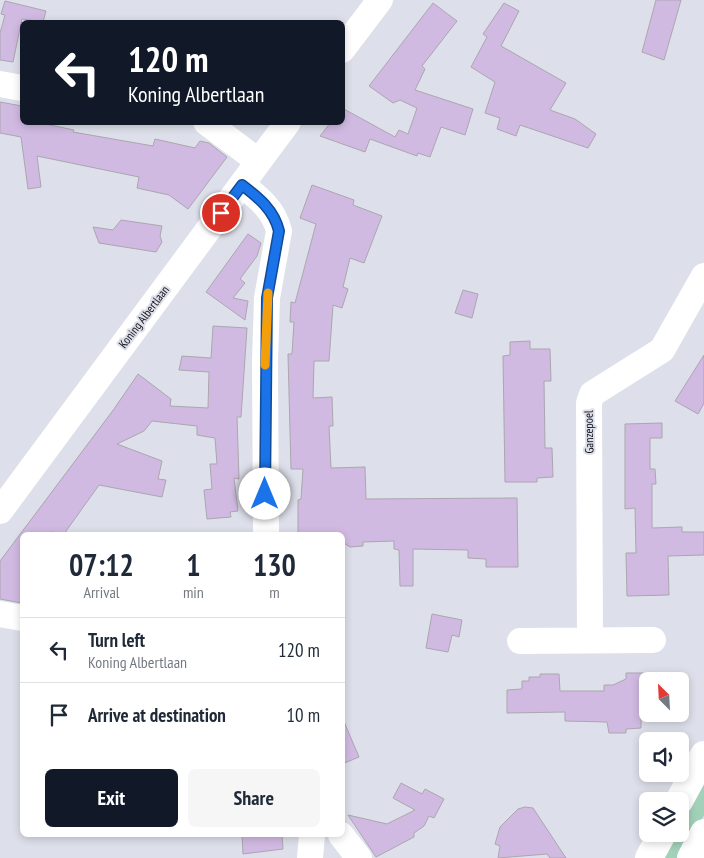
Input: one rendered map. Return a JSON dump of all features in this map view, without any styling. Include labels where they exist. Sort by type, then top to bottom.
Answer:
[{"type":"main road","points":[[685,792],[704,755]]},
{"type":"main road","points":[[691,858],[704,833]]},
{"type":"main road","points":[[649,858],[658,842]]},
{"type":"street","points":[[345,46],[380,0]]},
{"type":"street","points":[[0,84],[20,88]]},
{"type":"street","points":[[210,125],[258,162]]},
{"type":"street","name":"Koning Albertlaan","points":[[0,511],[242,185],[258,162],[278,126]]},
{"type":"street","points":[[242,185],[269,209],[276,220],[279,231],[267,298],[265,361],[266,532]]},
{"type":"street","name":"Ganzepoel","points":[[590,639],[589,403],[592,394],[662,350],[704,276]]},
{"type":"street","points":[[0,614],[20,618]]},
{"type":"street","points":[[520,641],[653,640]]},
{"type":"street","points":[[310,858],[312,837]]},
{"type":"street","points":[[343,837],[358,858]]},
{"type":"green space","points":[[704,775],[704,815],[681,858],[660,858],[669,842],[689,842],[689,804]]},
{"type":"building","points":[[656,0],[681,0],[664,60],[642,52]]},
{"type":"building","points":[[5,1],[46,11],[44,20],[20,20],[13,62],[0,60],[0,33],[5,15],[1,14]]},
{"type":"building","points":[[433,3],[457,21],[422,66],[425,69],[415,90],[473,109],[465,135],[441,127],[430,157],[418,153],[417,156],[370,139],[365,152],[320,136],[329,125],[345,125],[345,110],[395,137],[399,130],[408,134],[417,108],[400,100],[393,103],[369,86]]},
{"type":"building","points":[[504,3],[519,11],[501,46],[566,83],[550,110],[575,119],[596,134],[588,148],[520,125],[516,136],[497,129],[500,118],[485,113],[495,82],[471,67],[487,37],[483,34]]},
{"type":"building","points":[[0,102],[20,106],[20,125],[50,125],[74,130],[73,132],[153,146],[155,139],[195,148],[200,141],[209,143],[227,157],[188,209],[169,195],[137,188],[139,177],[37,156],[41,187],[28,189],[21,137],[0,133]]},
{"type":"building","points":[[312,185],[354,200],[353,205],[382,216],[364,263],[350,258],[343,287],[348,289],[342,308],[333,305],[329,361],[314,361],[313,398],[332,397],[333,426],[329,426],[331,468],[365,467],[366,499],[517,498],[518,567],[486,567],[486,559],[468,558],[468,550],[413,549],[413,586],[400,586],[399,550],[394,549],[394,541],[363,542],[363,546],[350,547],[345,544],[345,532],[298,532],[298,500],[301,499],[303,469],[291,469],[288,354],[292,354],[294,322],[290,322],[291,302],[295,303],[316,224],[300,218]]},
{"type":"building","points":[[121,220],[162,226],[160,236],[162,242],[156,252],[99,243],[93,227],[113,230]]},
{"type":"building","points":[[248,234],[261,243],[257,256],[240,279],[245,283],[233,298],[248,301],[245,320],[206,292]]},
{"type":"building","points":[[463,290],[478,294],[472,318],[455,313]]},
{"type":"building","points":[[213,326],[247,328],[241,417],[237,417],[239,479],[234,478],[238,511],[230,512],[231,517],[207,519],[204,490],[212,489],[210,464],[217,464],[215,438],[197,435],[197,426],[152,421],[144,431],[117,444],[162,461],[158,479],[166,480],[162,497],[99,485],[65,532],[22,532],[138,374],[171,399],[170,406],[208,408],[209,372],[179,370],[182,356],[211,358]]},
{"type":"building","points":[[530,341],[530,349],[550,349],[551,381],[544,381],[545,448],[552,448],[553,477],[537,478],[537,482],[505,482],[503,356],[510,355],[510,342]]},
{"type":"building","points":[[704,355],[704,403],[698,414],[675,401]]},
{"type":"building","points":[[662,423],[662,438],[650,438],[650,469],[655,469],[656,484],[652,484],[652,528],[682,527],[682,532],[704,532],[704,555],[668,556],[669,595],[627,596],[626,553],[636,553],[635,508],[625,509],[625,424]]},
{"type":"building","points":[[20,534],[20,603],[0,599],[0,561]]},
{"type":"building","points":[[432,614],[462,620],[459,637],[452,635],[448,652],[426,648]]},
{"type":"building","points":[[626,673],[639,673],[639,722],[641,722],[641,728],[626,729],[626,733],[609,733],[607,722],[565,721],[565,712],[507,713],[507,690],[522,689],[522,681],[529,681],[529,677],[540,677],[540,674],[559,674],[560,691],[604,691],[604,685],[613,685],[626,679]]},
{"type":"building","points":[[345,724],[359,757],[345,763]]},
{"type":"building","points":[[401,783],[422,794],[425,789],[444,799],[434,818],[429,816],[424,826],[414,833],[414,837],[376,857],[348,815],[387,824],[415,810],[393,798]]},
{"type":"building","points":[[525,807],[533,808],[566,858],[550,858],[547,854],[498,858],[500,846],[495,844],[500,827],[518,809]]},
{"type":"building","points":[[242,837],[282,837],[283,849],[243,854]]},
{"type":"slow traffic","points":[[265,365],[268,293]]},
{"type":"route","points":[[221,213],[242,185],[258,197],[269,209],[276,220],[279,231],[267,298],[265,494]]}]
